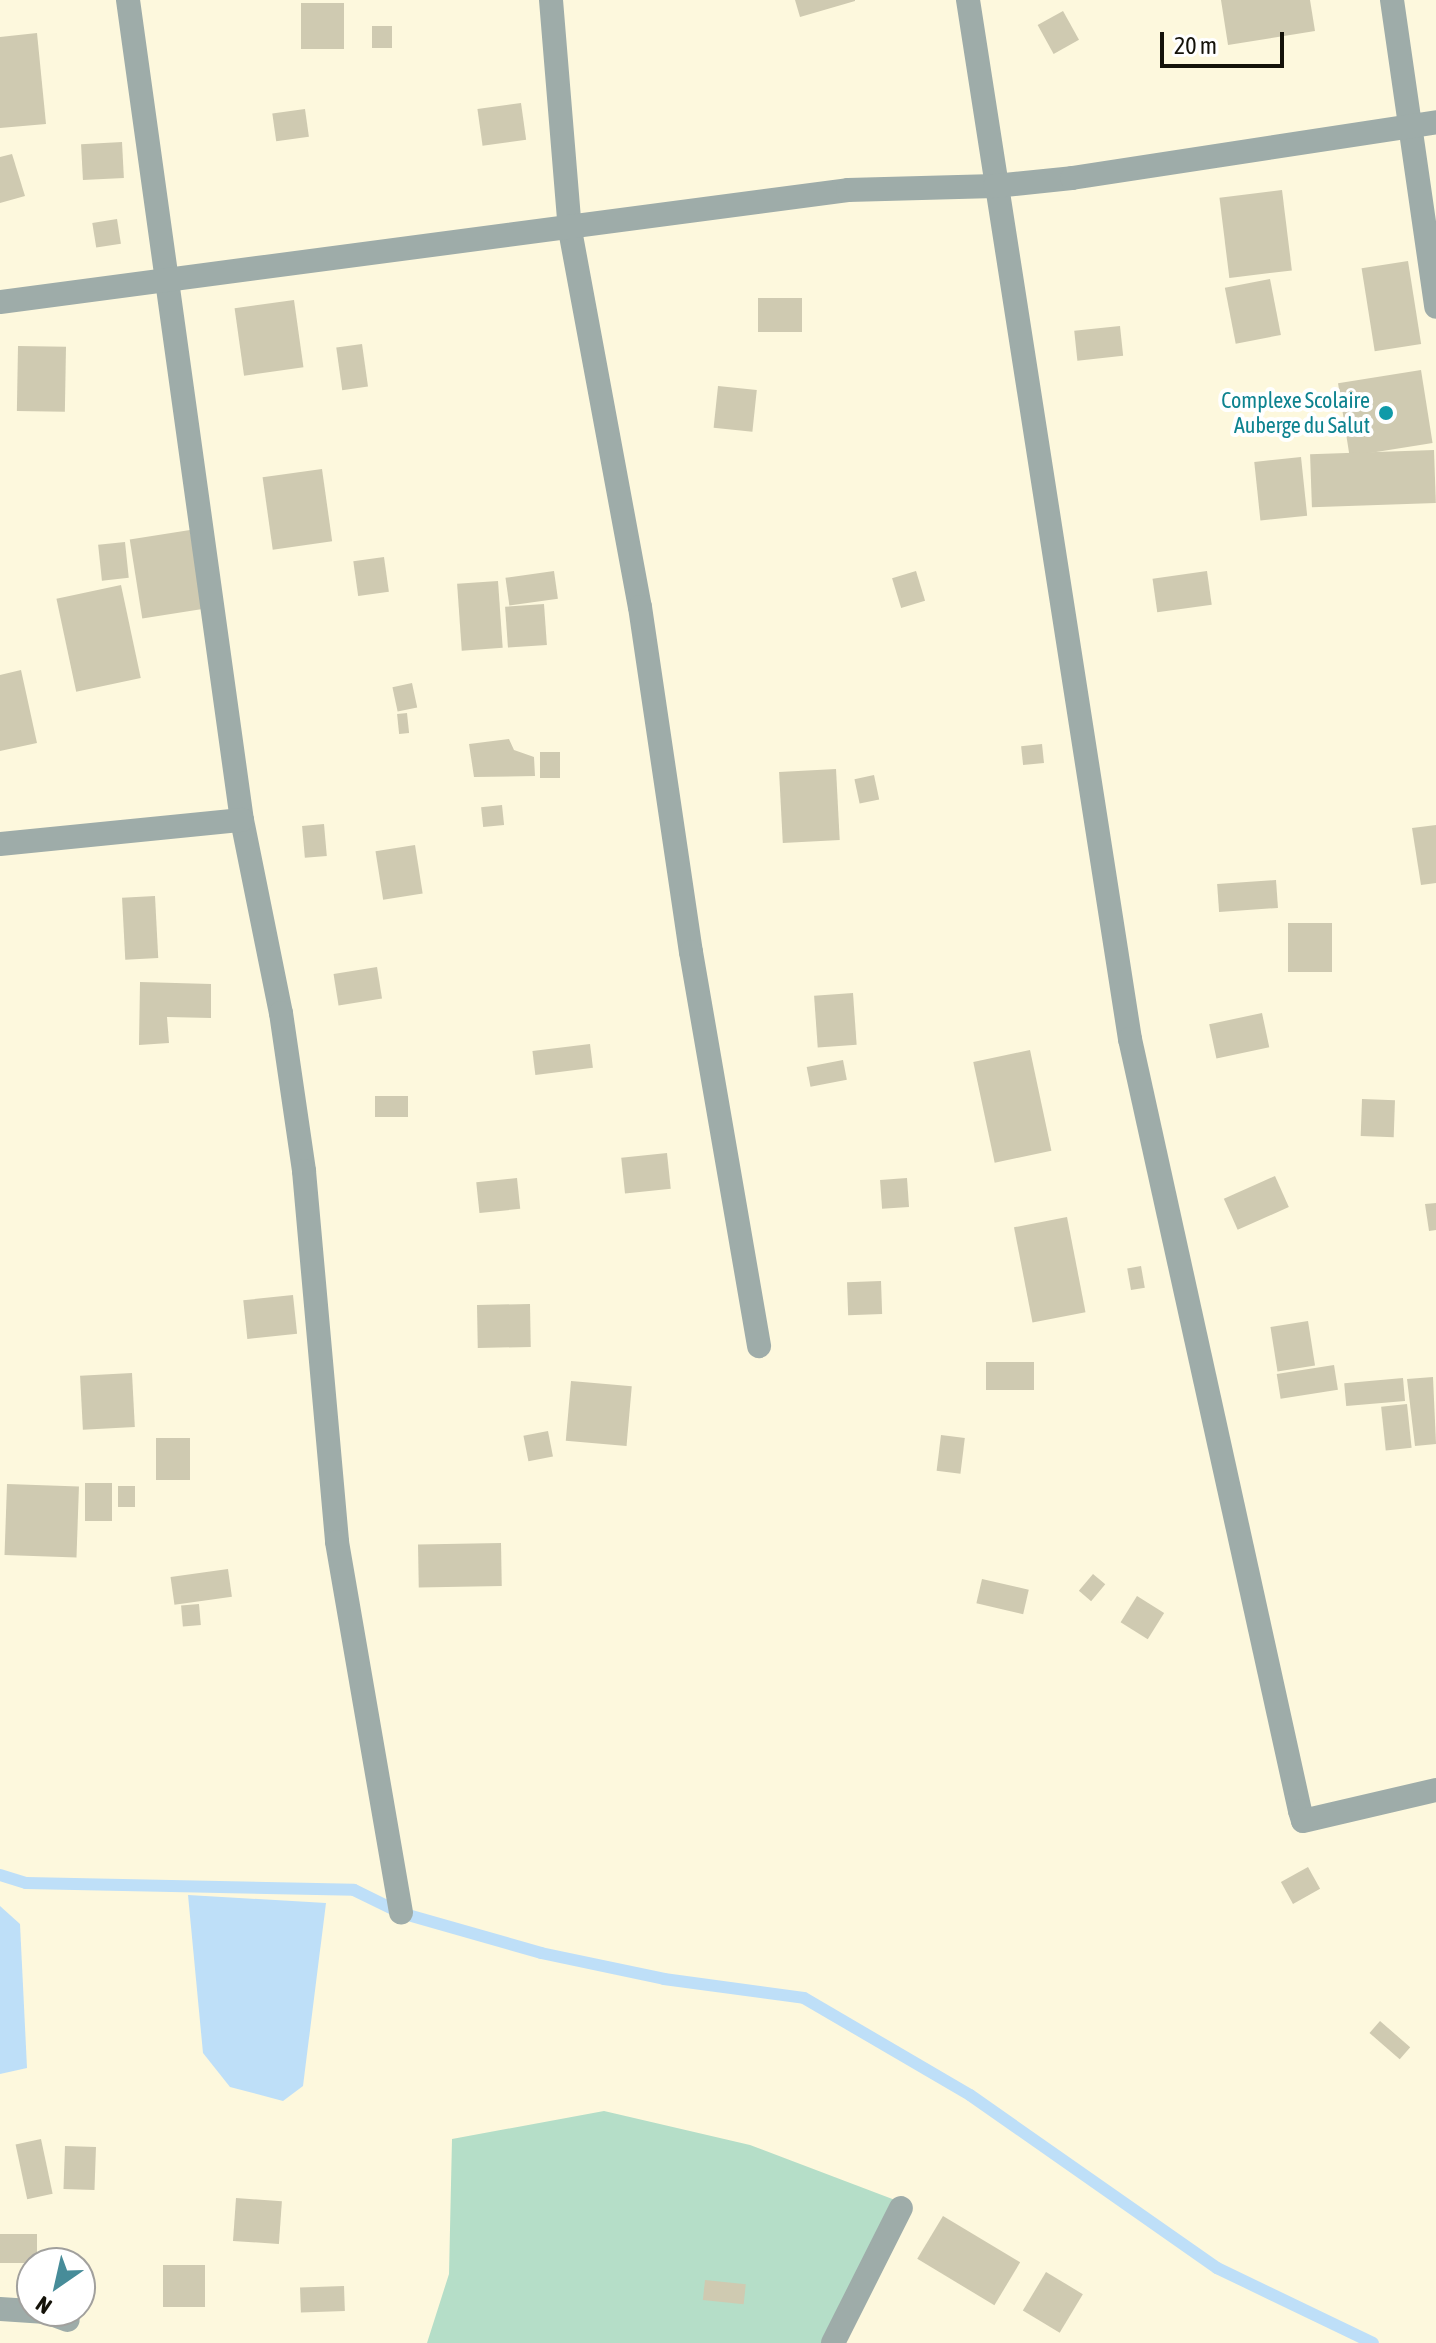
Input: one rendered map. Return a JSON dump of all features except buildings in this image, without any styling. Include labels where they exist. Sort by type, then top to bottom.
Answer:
[{"type":"street","points":[[128,0],[242,820],[281,1013],[304,1171],[337,1542],[401,1913]]},
{"type":"street","points":[[551,0],[570,230],[640,607],[691,952],[759,1346]]},
{"type":"street","points":[[968,0],[1130,1039],[1300,1811],[1303,1821],[1436,1790]]},
{"type":"street","points":[[1392,0],[1436,307]]},
{"type":"street","points":[[0,302],[165,276],[570,230],[848,190],[995,186],[1436,122]]},
{"type":"street","points":[[0,844],[242,820]]},
{"type":"street","points":[[833,2343],[901,2208]]},
{"type":"green space","points":[[604,2111],[750,2145],[895,2200],[830,2343],[427,2343],[449,2274],[452,2139]]},
{"type":"water","points":[[188,1895],[326,1903],[303,2086],[283,2101],[230,2087],[203,2053]]},
{"type":"water","points":[[0,1906],[20,1924],[27,2068],[0,2074]]},
{"type":"waterway","points":[[0,1875],[26,1883],[354,1890],[401,1913],[541,1953],[664,1979],[804,1998],[970,2095],[1217,2268],[1373,2343]]},
{"type":"place","name":"Complexe Scolaire Auberge du Salut","points":[[1386,413]]}]
